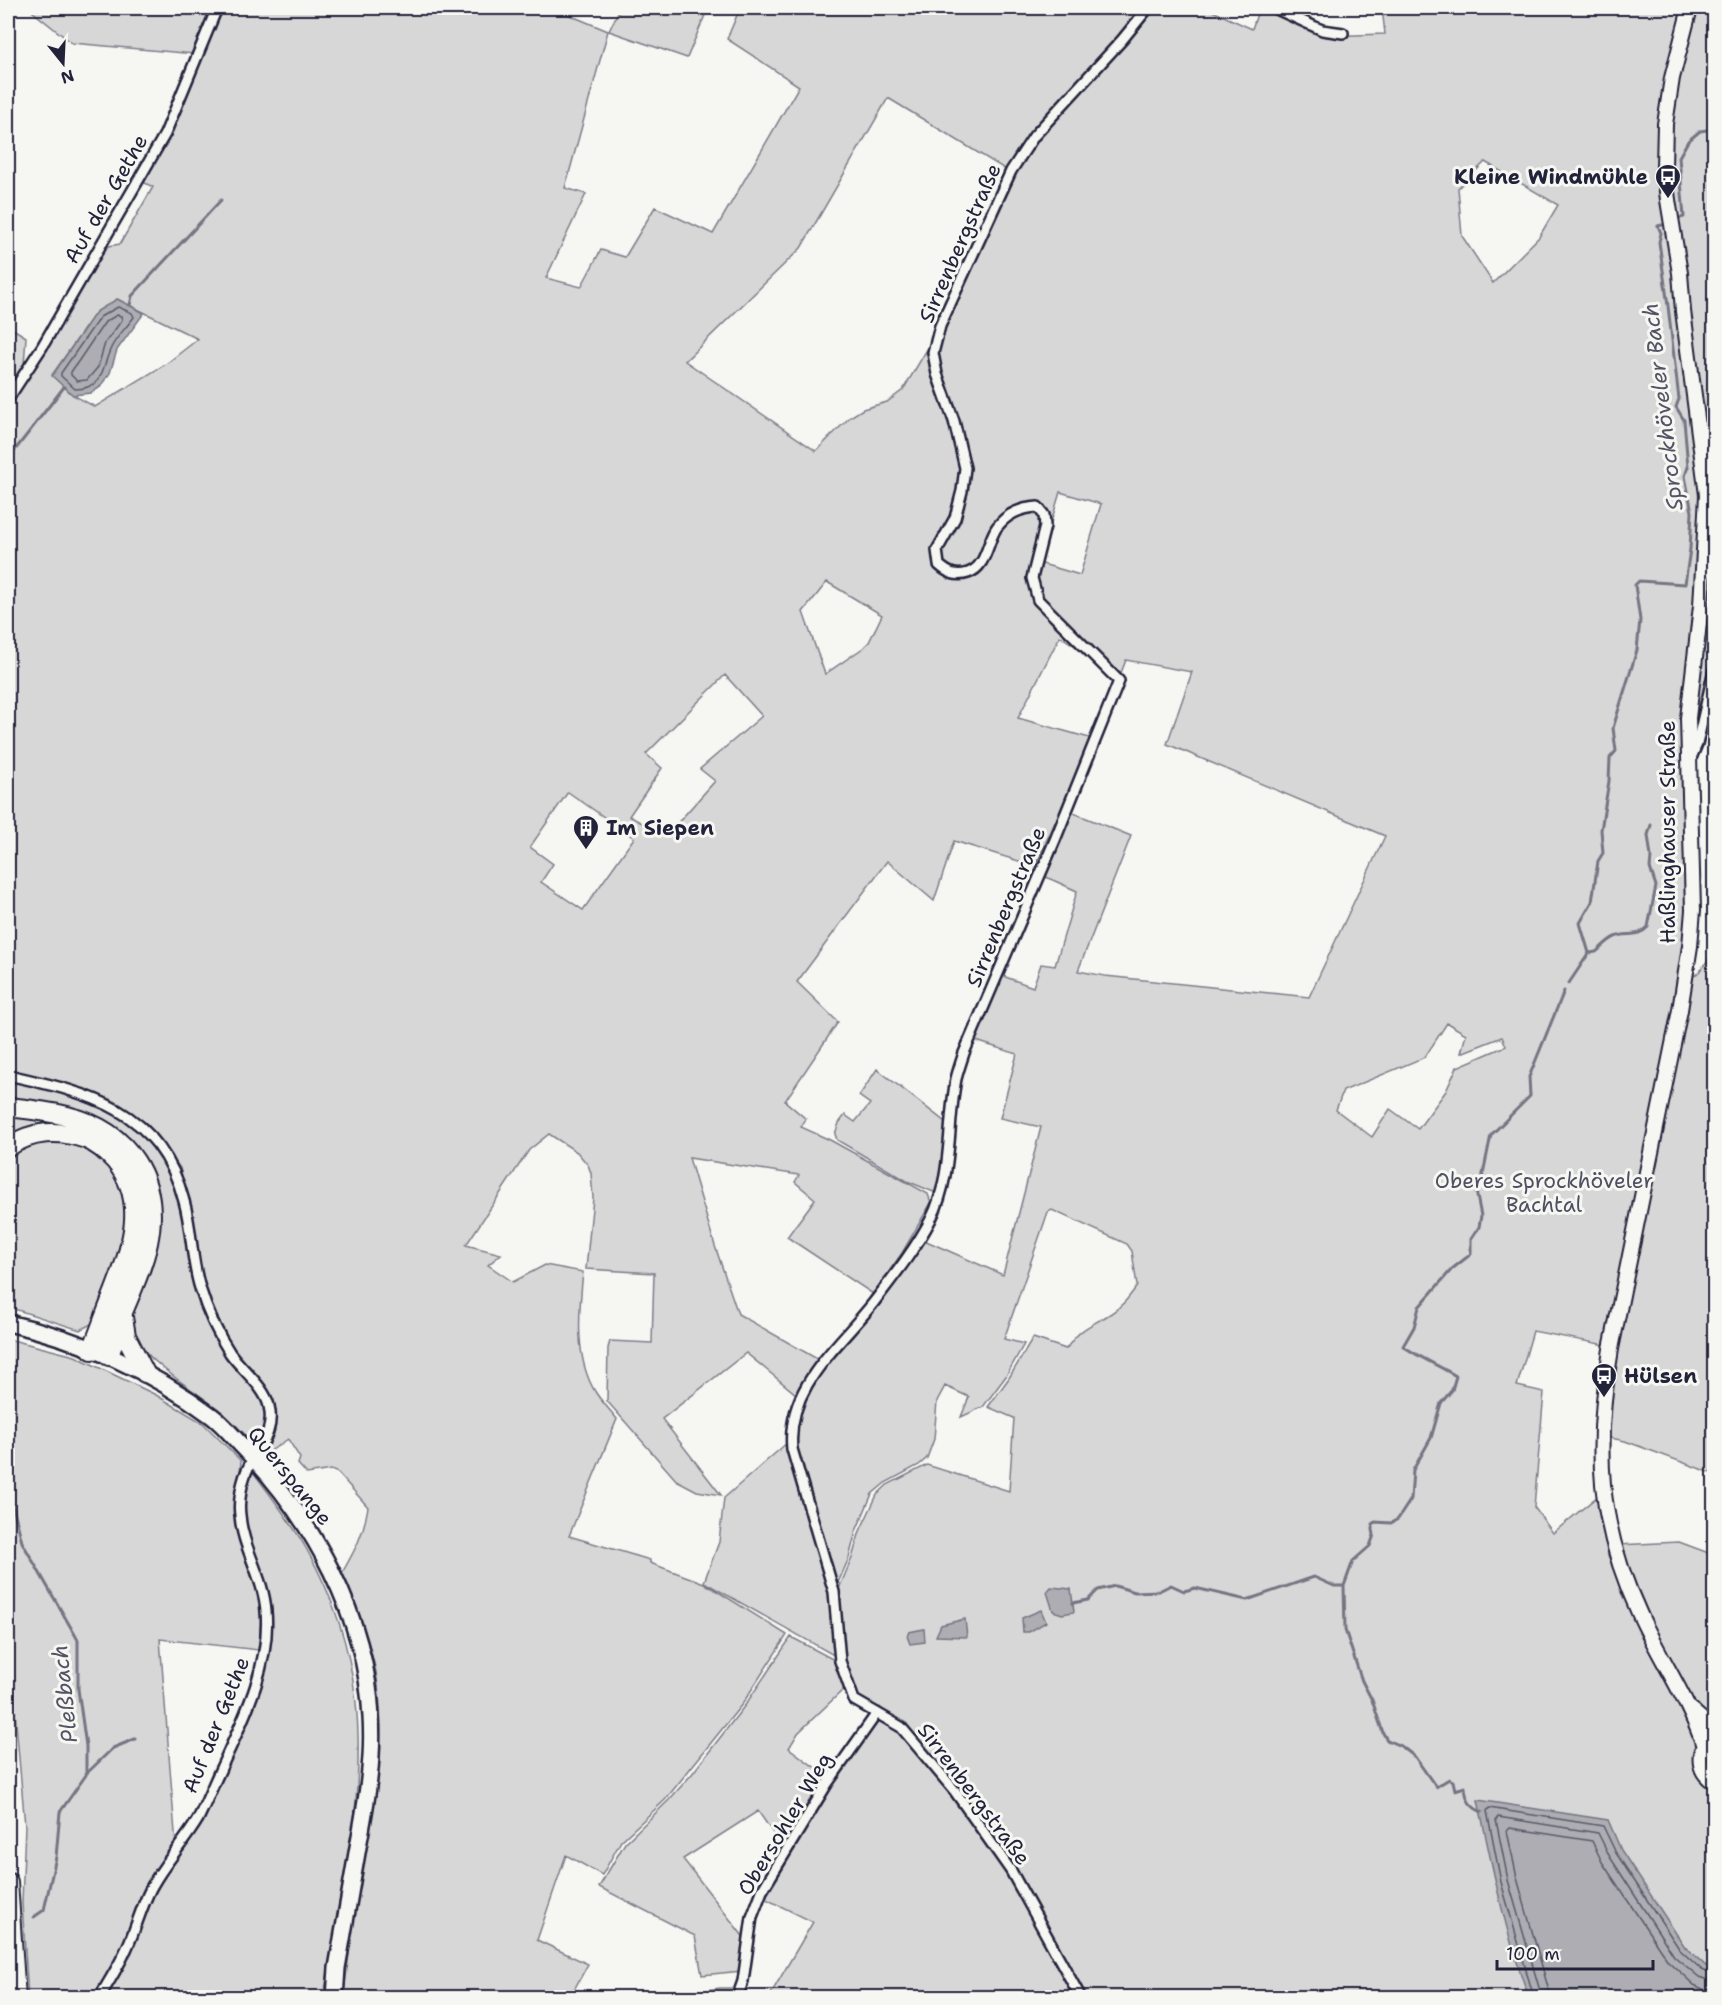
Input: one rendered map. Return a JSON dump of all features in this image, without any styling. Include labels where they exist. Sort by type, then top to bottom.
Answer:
[{"type":"highway","points":[[8,1107],[68,1116],[96,1126],[115,1138],[140,1168],[150,1198],[150,1228],[141,1267],[109,1356]]},
{"type":"highway","points":[[8,1147],[24,1138],[42,1133],[80,1137],[107,1151],[122,1169],[129,1182],[135,1207],[132,1242],[92,1350]]},
{"type":"highway","points":[[122,1315],[126,1336],[145,1373]]},
{"type":"highway","points":[[8,1882],[16,1998]]},
{"type":"main road","name":"Haßlinghauser Straße","points":[[1690,8],[1672,78],[1665,124],[1664,167],[1680,273],[1707,495],[1701,606],[1688,718],[1693,910],[1680,1010],[1611,1349],[1600,1436],[1602,1485],[1616,1553],[1640,1616],[1689,1709],[1709,1741],[1700,1757],[1702,1769],[1714,1782]]},
{"type":"main road","name":"Querspange","points":[[10,1324],[109,1356],[145,1373],[214,1418],[254,1459],[297,1514],[322,1552],[357,1635],[367,1676],[371,1719],[370,1776],[337,1968],[335,1998]]},
{"type":"main road","name":"Haßlinghauser Straße","points":[[1689,1709],[1714,1730]]},
{"type":"street","name":"Auf der Gethe","points":[[8,399],[42,347],[165,134],[217,8]]},
{"type":"street","name":"Sirrenbergstraße","points":[[1081,1998],[1011,1871],[954,1790],[902,1727],[854,1700],[840,1661],[834,1592],[792,1449],[792,1425],[806,1385],[819,1365],[874,1302],[931,1219],[940,1196],[956,1080],[964,1053],[1055,840],[1119,681],[1038,600],[1032,578],[1045,526],[1044,515],[1038,507],[1025,507],[1012,512],[996,528],[984,558],[975,571],[960,576],[947,572],[939,565],[937,550],[955,518],[965,468],[954,421],[937,374],[933,353],[940,326],[1011,171],[1034,136],[1122,40],[1148,8]]},
{"type":"street","points":[[1274,8],[1322,30],[1343,33]]},
{"type":"street","points":[[1688,764],[1697,744],[1714,670]]},
{"type":"street","name":"Auf der Gethe","points":[[8,1075],[67,1089],[107,1104],[142,1127],[167,1157],[179,1181],[195,1268],[210,1317],[231,1354],[266,1396],[271,1418],[270,1430],[248,1468],[243,1485],[240,1515],[266,1610],[264,1649],[256,1683],[229,1750],[197,1819],[151,1888],[124,1955],[99,1998]]},
{"type":"street","name":"Obersohler Weg","points":[[737,1998],[743,1982],[752,1917],[762,1891],[827,1784],[877,1713]]},
{"type":"green space","points":[[28,8],[215,8],[195,54],[72,43]]},
{"type":"green space","name":"Oberes Sprockhöveler Bachtal","points":[[221,8],[570,8],[567,14],[608,31],[565,188],[586,194],[546,278],[581,287],[601,250],[625,257],[655,207],[713,234],[799,86],[727,39],[740,8],[1206,8],[1252,29],[1259,8],[1270,9],[1327,36],[1385,34],[1382,8],[1714,8],[1714,356],[1711,361],[1714,377],[1714,710],[1712,716],[1685,716],[1683,770],[1686,808],[1687,909],[1678,1009],[1622,1271],[1624,1308],[1657,1156],[1684,1018],[1689,980],[1699,972],[1714,952],[1714,1031],[1711,1040],[1714,1043],[1714,1474],[1625,1441],[1606,1437],[1609,1391],[1616,1347],[1533,1331],[1517,1386],[1544,1392],[1534,1507],[1553,1533],[1598,1496],[1608,1555],[1633,1616],[1697,1736],[1695,1766],[1697,1776],[1714,1790],[1714,1997],[769,1997],[813,1922],[762,1897],[796,1845],[795,1837],[828,1784],[878,1715],[898,1727],[941,1778],[945,1778],[903,1724],[855,1698],[843,1663],[838,1591],[860,1531],[877,1495],[887,1485],[927,1465],[1009,1491],[1014,1418],[988,1407],[1033,1338],[1066,1349],[1081,1332],[1118,1308],[1137,1286],[1132,1251],[1127,1244],[1052,1210],[1048,1212],[1004,1339],[1024,1344],[1006,1376],[983,1407],[961,1417],[969,1397],[945,1386],[937,1401],[934,1439],[927,1458],[919,1465],[885,1483],[872,1494],[836,1587],[794,1445],[797,1423],[811,1387],[833,1357],[880,1304],[924,1240],[1003,1275],[1041,1127],[1000,1118],[1017,1054],[973,1040],[1000,975],[1033,987],[1041,964],[1055,966],[1077,891],[1044,876],[1069,811],[1131,836],[1078,971],[1105,976],[1309,997],[1385,836],[1167,744],[1192,672],[1126,660],[1119,678],[1100,660],[1096,660],[1060,636],[1018,718],[1093,739],[1035,866],[954,841],[934,901],[887,861],[797,982],[838,1022],[785,1101],[806,1119],[801,1127],[830,1140],[928,1194],[931,1203],[902,1253],[873,1294],[787,1237],[815,1199],[795,1182],[799,1175],[689,1158],[738,1314],[819,1360],[806,1376],[796,1394],[746,1353],[662,1419],[721,1495],[697,1491],[676,1480],[607,1401],[610,1341],[652,1343],[654,1273],[586,1269],[593,1198],[591,1173],[588,1165],[577,1152],[549,1134],[529,1150],[466,1245],[501,1254],[488,1265],[513,1282],[545,1265],[583,1272],[580,1334],[584,1365],[596,1393],[617,1419],[569,1536],[650,1560],[650,1563],[704,1583],[787,1635],[743,1703],[665,1800],[621,1841],[602,1875],[566,1855],[537,1940],[588,1964],[570,1997],[343,1997],[380,1752],[380,1699],[376,1672],[365,1634],[342,1573],[358,1542],[368,1507],[338,1473],[331,1470],[307,1474],[298,1464],[300,1458],[288,1439],[266,1454],[275,1430],[273,1401],[230,1345],[214,1315],[203,1286],[192,1215],[180,1168],[155,1135],[120,1107],[87,1093],[88,1100],[121,1116],[145,1135],[173,1175],[185,1218],[196,1286],[207,1318],[225,1350],[263,1399],[268,1415],[267,1430],[260,1440],[251,1440],[222,1413],[156,1362],[136,1340],[132,1330],[133,1316],[151,1270],[159,1223],[152,1176],[136,1148],[119,1133],[71,1110],[47,1104],[8,1100],[8,405],[103,247],[120,244],[153,187],[141,181],[167,135],[199,55]],"holes":[[[888,98],[1013,174],[961,293],[943,326],[938,347],[940,373],[959,424],[953,427],[933,376],[929,346],[903,390],[887,402],[863,409],[850,417],[816,451],[685,361],[801,248]],[[1485,162],[1558,205],[1539,237],[1493,283],[1462,236],[1458,188]],[[117,299],[198,339],[166,364],[95,407],[73,395],[52,375],[96,312]],[[1060,492],[1101,504],[1080,575],[1039,563]],[[827,582],[882,615],[869,642],[825,674],[803,612]],[[725,675],[762,716],[700,769],[715,781],[666,836],[629,816],[662,768],[646,754]],[[568,792],[634,838],[583,910],[541,882],[553,864],[530,847]],[[1447,1023],[1466,1034],[1461,1053],[1502,1037],[1506,1046],[1457,1067],[1446,1091],[1418,1129],[1390,1109],[1372,1137],[1336,1110],[1343,1091],[1425,1057]]]},
{"type":"green space","points":[[620,8],[708,8],[687,58],[609,31]]},
{"type":"green space","points":[[13,329],[26,337],[24,365],[8,391],[8,331]]},
{"type":"green space","points":[[877,1069],[945,1122],[946,1142],[936,1193],[907,1181],[837,1140],[835,1134],[845,1115],[855,1122],[870,1104],[859,1096]]},
{"type":"green space","points":[[8,1111],[90,1128],[141,1221],[93,1135],[8,1143]]},
{"type":"green space","points":[[46,1141],[68,1141],[98,1153],[122,1180],[128,1228],[95,1322],[80,1330],[8,1307],[8,1159],[25,1147]]},
{"type":"green space","points":[[8,1339],[75,1356],[156,1395],[203,1423],[241,1461],[238,1493],[261,1612],[259,1650],[160,1639],[176,1846],[96,1997],[28,1997],[22,1903],[25,1826],[8,1632]]},
{"type":"green space","points":[[788,1442],[832,1592],[837,1657],[704,1582],[719,1542],[724,1498]]},
{"type":"green space","points":[[253,1472],[295,1530],[326,1588],[340,1625],[350,1663],[356,1701],[358,1778],[354,1818],[324,1997],[102,1998],[153,1889],[200,1820],[258,1685],[269,1611],[243,1516],[244,1494]]},
{"type":"green space","points":[[1679,1542],[1714,1555],[1714,1722],[1702,1712],[1675,1670],[1619,1545]]},
{"type":"green space","points":[[791,1637],[838,1662],[846,1687],[798,1733],[789,1748],[829,1778],[784,1849],[758,1811],[683,1859],[746,1940],[742,1971],[702,1975],[695,1936],[599,1887],[625,1843],[692,1774],[746,1704]]},
{"type":"green space","points":[[734,1988],[732,1997],[696,1997],[701,1991]]},
{"type":"water","points":[[117,299],[144,313],[117,350],[110,373],[99,388],[91,393],[73,395],[52,376],[96,312]]},
{"type":"water","points":[[1051,1587],[1071,1589],[1074,1612],[1062,1614],[1053,1611],[1047,1592]]},
{"type":"water","points":[[1041,1610],[1046,1622],[1029,1632],[1023,1632],[1022,1618]]},
{"type":"water","points":[[965,1619],[967,1637],[936,1636],[941,1625]]},
{"type":"water","points":[[924,1629],[925,1642],[910,1644],[907,1636],[909,1632]]},
{"type":"water","points":[[1478,1800],[1608,1820],[1621,1850],[1685,1947],[1706,1966],[1714,1970],[1714,1997],[1529,1997],[1506,1924]]},
{"type":"waterway","name":"Sprockhöveler Bach","points":[[1680,218],[1684,217],[1679,157],[1688,141],[1700,131],[1714,129]]},
{"type":"waterway","points":[[130,305],[132,296],[221,200]]},
{"type":"waterway","name":"Sprockhöveler Bach","points":[[1569,983],[1589,953],[1580,923],[1592,902],[1598,861],[1603,853],[1601,830],[1609,781],[1610,758],[1616,751],[1613,728],[1637,650],[1640,620],[1635,585],[1639,581],[1685,584],[1690,549],[1692,512],[1685,476],[1688,467],[1684,420],[1676,407],[1679,399],[1659,242],[1661,233],[1658,226],[1662,225]]},
{"type":"waterway","points":[[8,459],[64,387]]},
{"type":"waterway","points":[[1590,953],[1596,952],[1615,937],[1637,934],[1648,927],[1656,886],[1650,868],[1648,835],[1651,825]]},
{"type":"waterway","name":"Sprockhöveler Bach","points":[[1482,1812],[1469,1802],[1465,1787],[1455,1790],[1453,1781],[1449,1779],[1436,1787],[1415,1757],[1401,1746],[1387,1740],[1362,1681],[1345,1630],[1344,1586],[1353,1561],[1370,1546],[1374,1535],[1372,1524],[1375,1522],[1391,1523],[1398,1519],[1411,1499],[1413,1470],[1431,1438],[1441,1403],[1452,1390],[1456,1376],[1403,1346],[1414,1327],[1419,1307],[1452,1269],[1471,1254],[1471,1239],[1479,1227],[1481,1216],[1476,1191],[1482,1179],[1491,1135],[1530,1096],[1529,1077],[1564,991]]},
{"type":"waterway","name":"Pleßbach","points":[[8,1396],[11,1498],[22,1542],[78,1640],[78,1689],[86,1746],[86,1775],[60,1812],[56,1857],[44,1910],[34,1917]]},
{"type":"waterway","points":[[1073,1603],[1088,1600],[1098,1590],[1115,1586],[1135,1592],[1159,1591],[1171,1585],[1184,1591],[1195,1588],[1247,1600],[1314,1577],[1334,1586],[1344,1586]]},
{"type":"waterway","points":[[86,1774],[113,1748],[135,1739]]},
{"type":"place","name":"Kleine Windmühle","points":[[1668,200]]},
{"type":"place","name":"Im Siepen","points":[[586,851]]},
{"type":"place","name":"Hülsen","points":[[1604,1399]]}]
